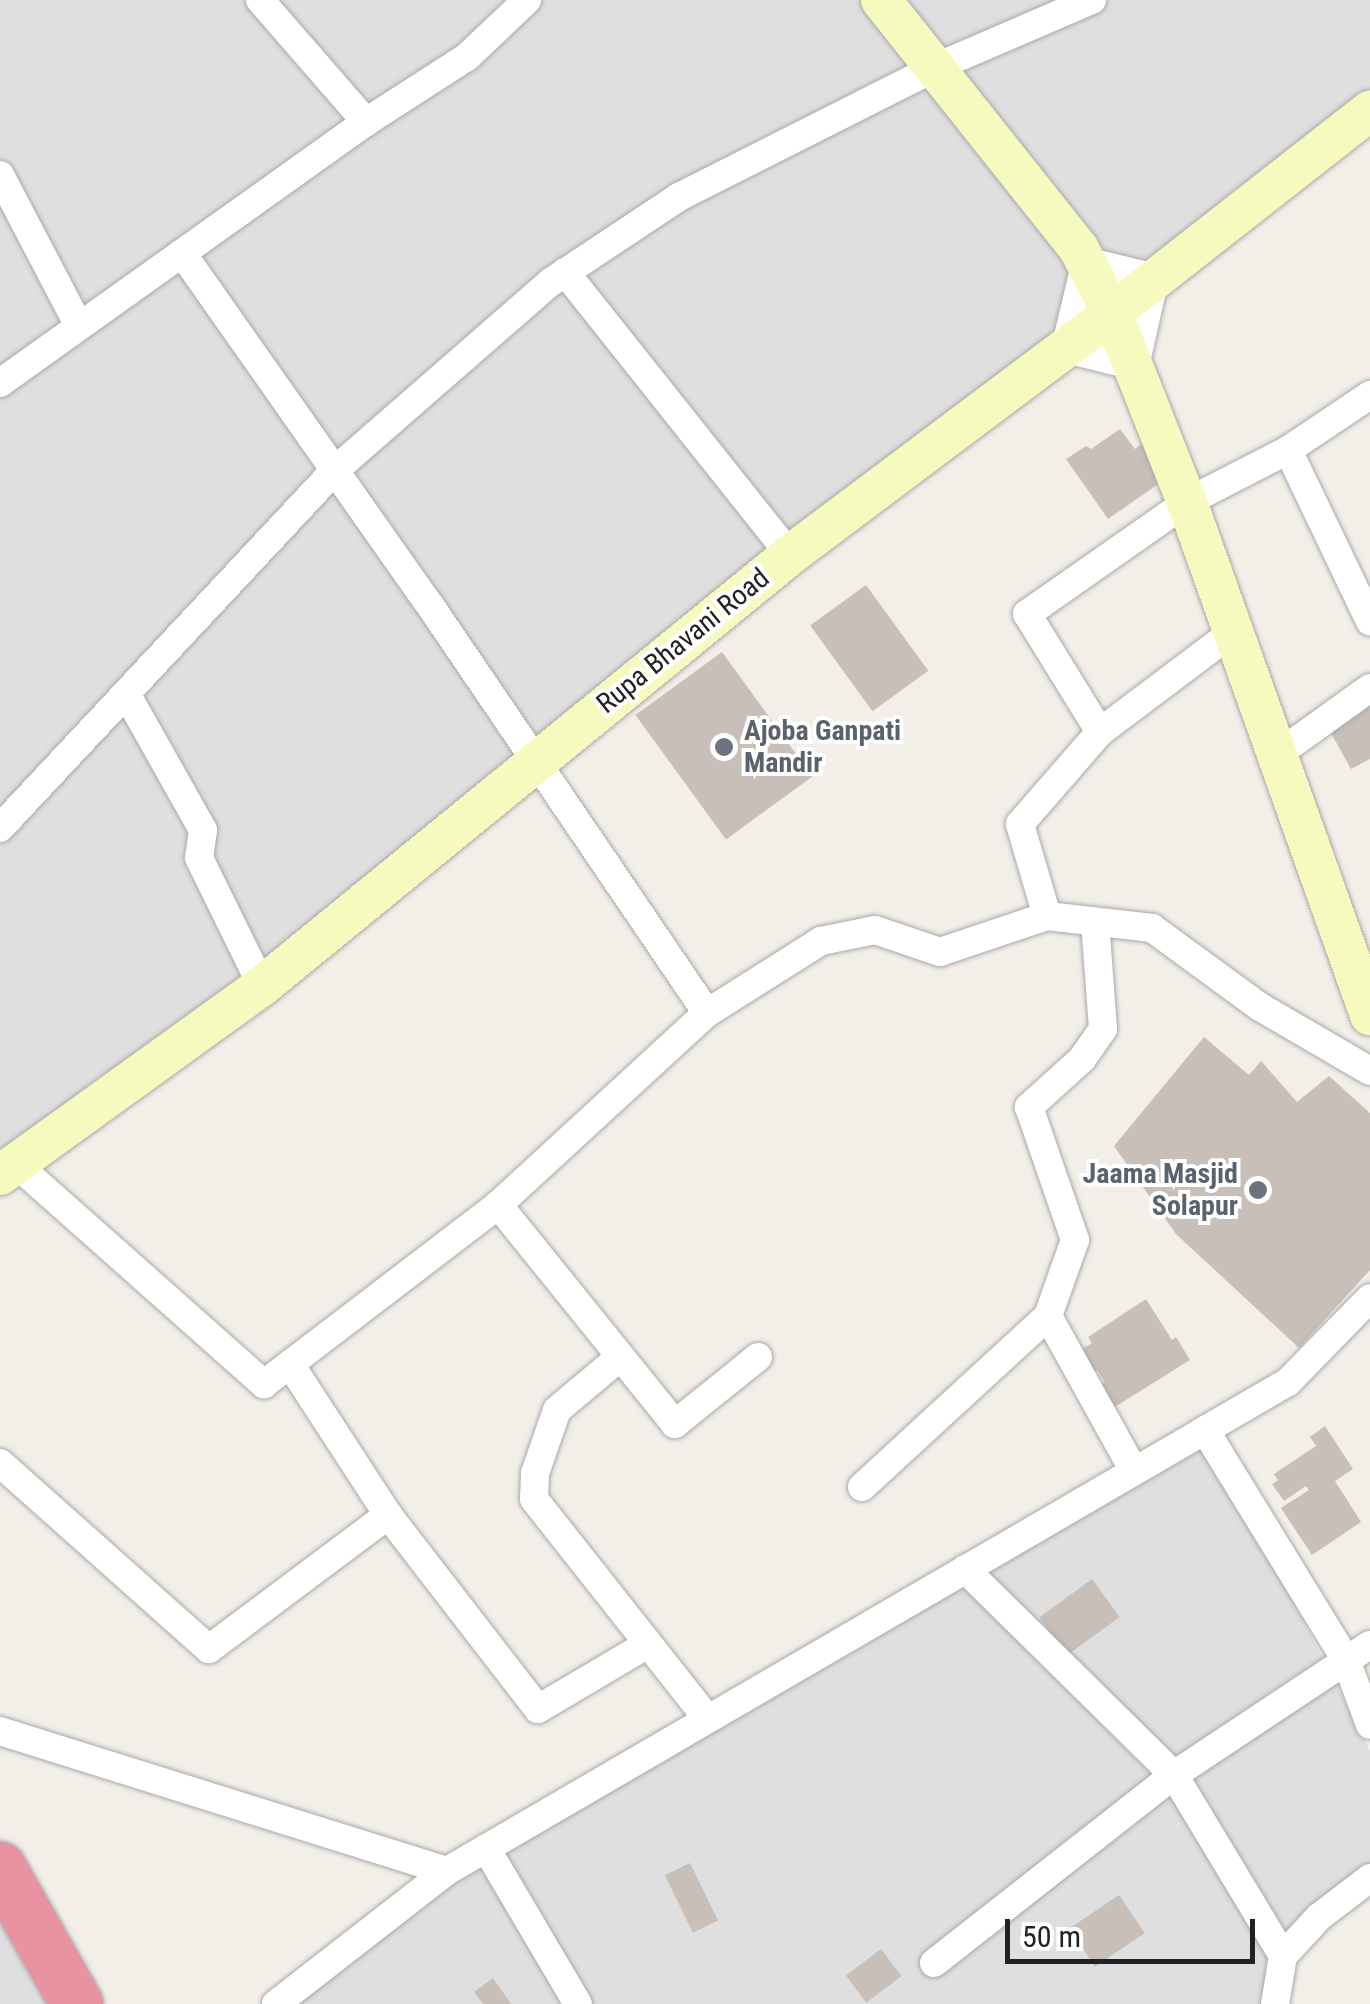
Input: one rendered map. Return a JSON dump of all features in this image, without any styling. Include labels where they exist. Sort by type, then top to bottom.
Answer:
[{"type":"highway","points":[[0,1868],[77,2004]]},
{"type":"street","points":[[260,0],[366,122]]},
{"type":"street","points":[[0,383],[366,122],[466,57],[527,0]]},
{"type":"street","points":[[881,0],[1086,261],[1112,313],[1188,502],[1370,1015]]},
{"type":"street","points":[[0,828],[334,472],[565,272],[680,197],[934,68],[1092,0]]},
{"type":"street","name":"Rupa Bhavani Road","points":[[8,1169],[262,986],[790,555],[1065,349],[1370,111]]},
{"type":"street","points":[[0,175],[79,326]]},
{"type":"street","points":[[182,253],[536,760],[707,1013]]},
{"type":"street","points":[[1086,261],[1155,278],[1134,366]]},
{"type":"street","points":[[1086,261],[1065,349],[1134,366]]},
{"type":"street","points":[[565,272],[790,555]]},
{"type":"street","points":[[1100,732],[1027,614],[1188,502],[1288,450],[1370,395]]},
{"type":"street","points":[[1288,450],[1370,621]]},
{"type":"street","points":[[1047,916],[1020,824],[1100,732],[1234,631]]},
{"type":"street","points":[[1278,754],[1370,688]]},
{"type":"street","points":[[127,695],[204,830],[199,858],[262,986]]},
{"type":"street","points":[[8,1169],[264,1384],[498,1205],[707,1013],[821,941],[874,930],[940,952],[1047,916],[1152,928],[1260,1008],[1370,1071]]},
{"type":"street","points":[[862,1487],[1048,1316],[1076,1240],[1029,1107],[1082,1059],[1102,1029],[1095,922]]},
{"type":"street","points":[[498,1205],[675,1424],[758,1356]]},
{"type":"street","points":[[276,2004],[447,1872],[1288,1382],[1365,1314]]},
{"type":"street","points":[[1048,1316],[1134,1471]]},
{"type":"street","points":[[620,1356],[557,1410],[536,1473],[534,1499],[708,1719]]},
{"type":"street","points":[[290,1364],[388,1515],[538,1710],[648,1644]]},
{"type":"street","points":[[1205,1430],[1358,1653],[1370,1725]]},
{"type":"street","points":[[0,1463],[209,1649],[388,1515]]},
{"type":"street","points":[[965,1569],[1174,1775],[1283,1956]]},
{"type":"street","points":[[934,1963],[1174,1775],[1358,1653]]},
{"type":"street","points":[[0,1732],[447,1872]]},
{"type":"street","points":[[486,1848],[578,2004]]},
{"type":"street","points":[[1275,2004],[1283,1956],[1318,1918],[1370,1878]]},
{"type":"shaded area","points":[[0,0],[1370,0],[1370,111],[0,1176]]},
{"type":"shaded area","points":[[1205,1430],[1370,1751],[1370,1878],[1319,1917],[1275,2004],[276,2004],[447,1871]]},
{"type":"shaded area","points":[[0,1877],[79,2004],[0,2004]]},
{"type":"building","points":[[1120,429],[1135,449],[1143,443],[1167,478],[1108,519],[1066,459],[1086,446],[1091,449]]},
{"type":"building","points":[[866,585],[928,671],[872,711],[810,626]]},
{"type":"building","name":"Ajoba Ganpati Mandir","points":[[722,652],[813,777],[726,839],[635,715]]},
{"type":"building","points":[[1370,700],[1370,759],[1351,769],[1326,724]]},
{"type":"building","name":"Jaama Masjid Solapur","points":[[1204,1037],[1249,1075],[1261,1061],[1297,1102],[1329,1076],[1370,1113],[1370,1270],[1299,1348],[1176,1234],[1114,1146]]},
{"type":"building","points":[[1146,1299],[1190,1360],[1110,1410],[1096,1388],[1105,1382],[1097,1370],[1087,1377],[1074,1354],[1092,1343],[1088,1337]]},
{"type":"building","points":[[1325,1426],[1353,1469],[1335,1481],[1361,1522],[1312,1555],[1281,1508],[1309,1490],[1306,1486],[1284,1501],[1272,1484],[1278,1480],[1274,1474],[1316,1446],[1310,1437]]},
{"type":"building","points":[[1092,1579],[1120,1617],[1067,1655],[1039,1617]]},
{"type":"building","points":[[690,1863],[718,1921],[693,1933],[665,1875]]},
{"type":"building","points":[[1119,1895],[1145,1933],[1095,1967],[1069,1929]]},
{"type":"building","points":[[881,1949],[901,1976],[866,2003],[846,1975]]},
{"type":"building","points":[[493,1978],[511,2004],[483,2004],[474,1992]]},
{"type":"place","name":"Ajoba Ganpati Mandir","points":[[724,747]]},
{"type":"place","name":"Jaama Masjid Solapur","points":[[1258,1190]]}]
